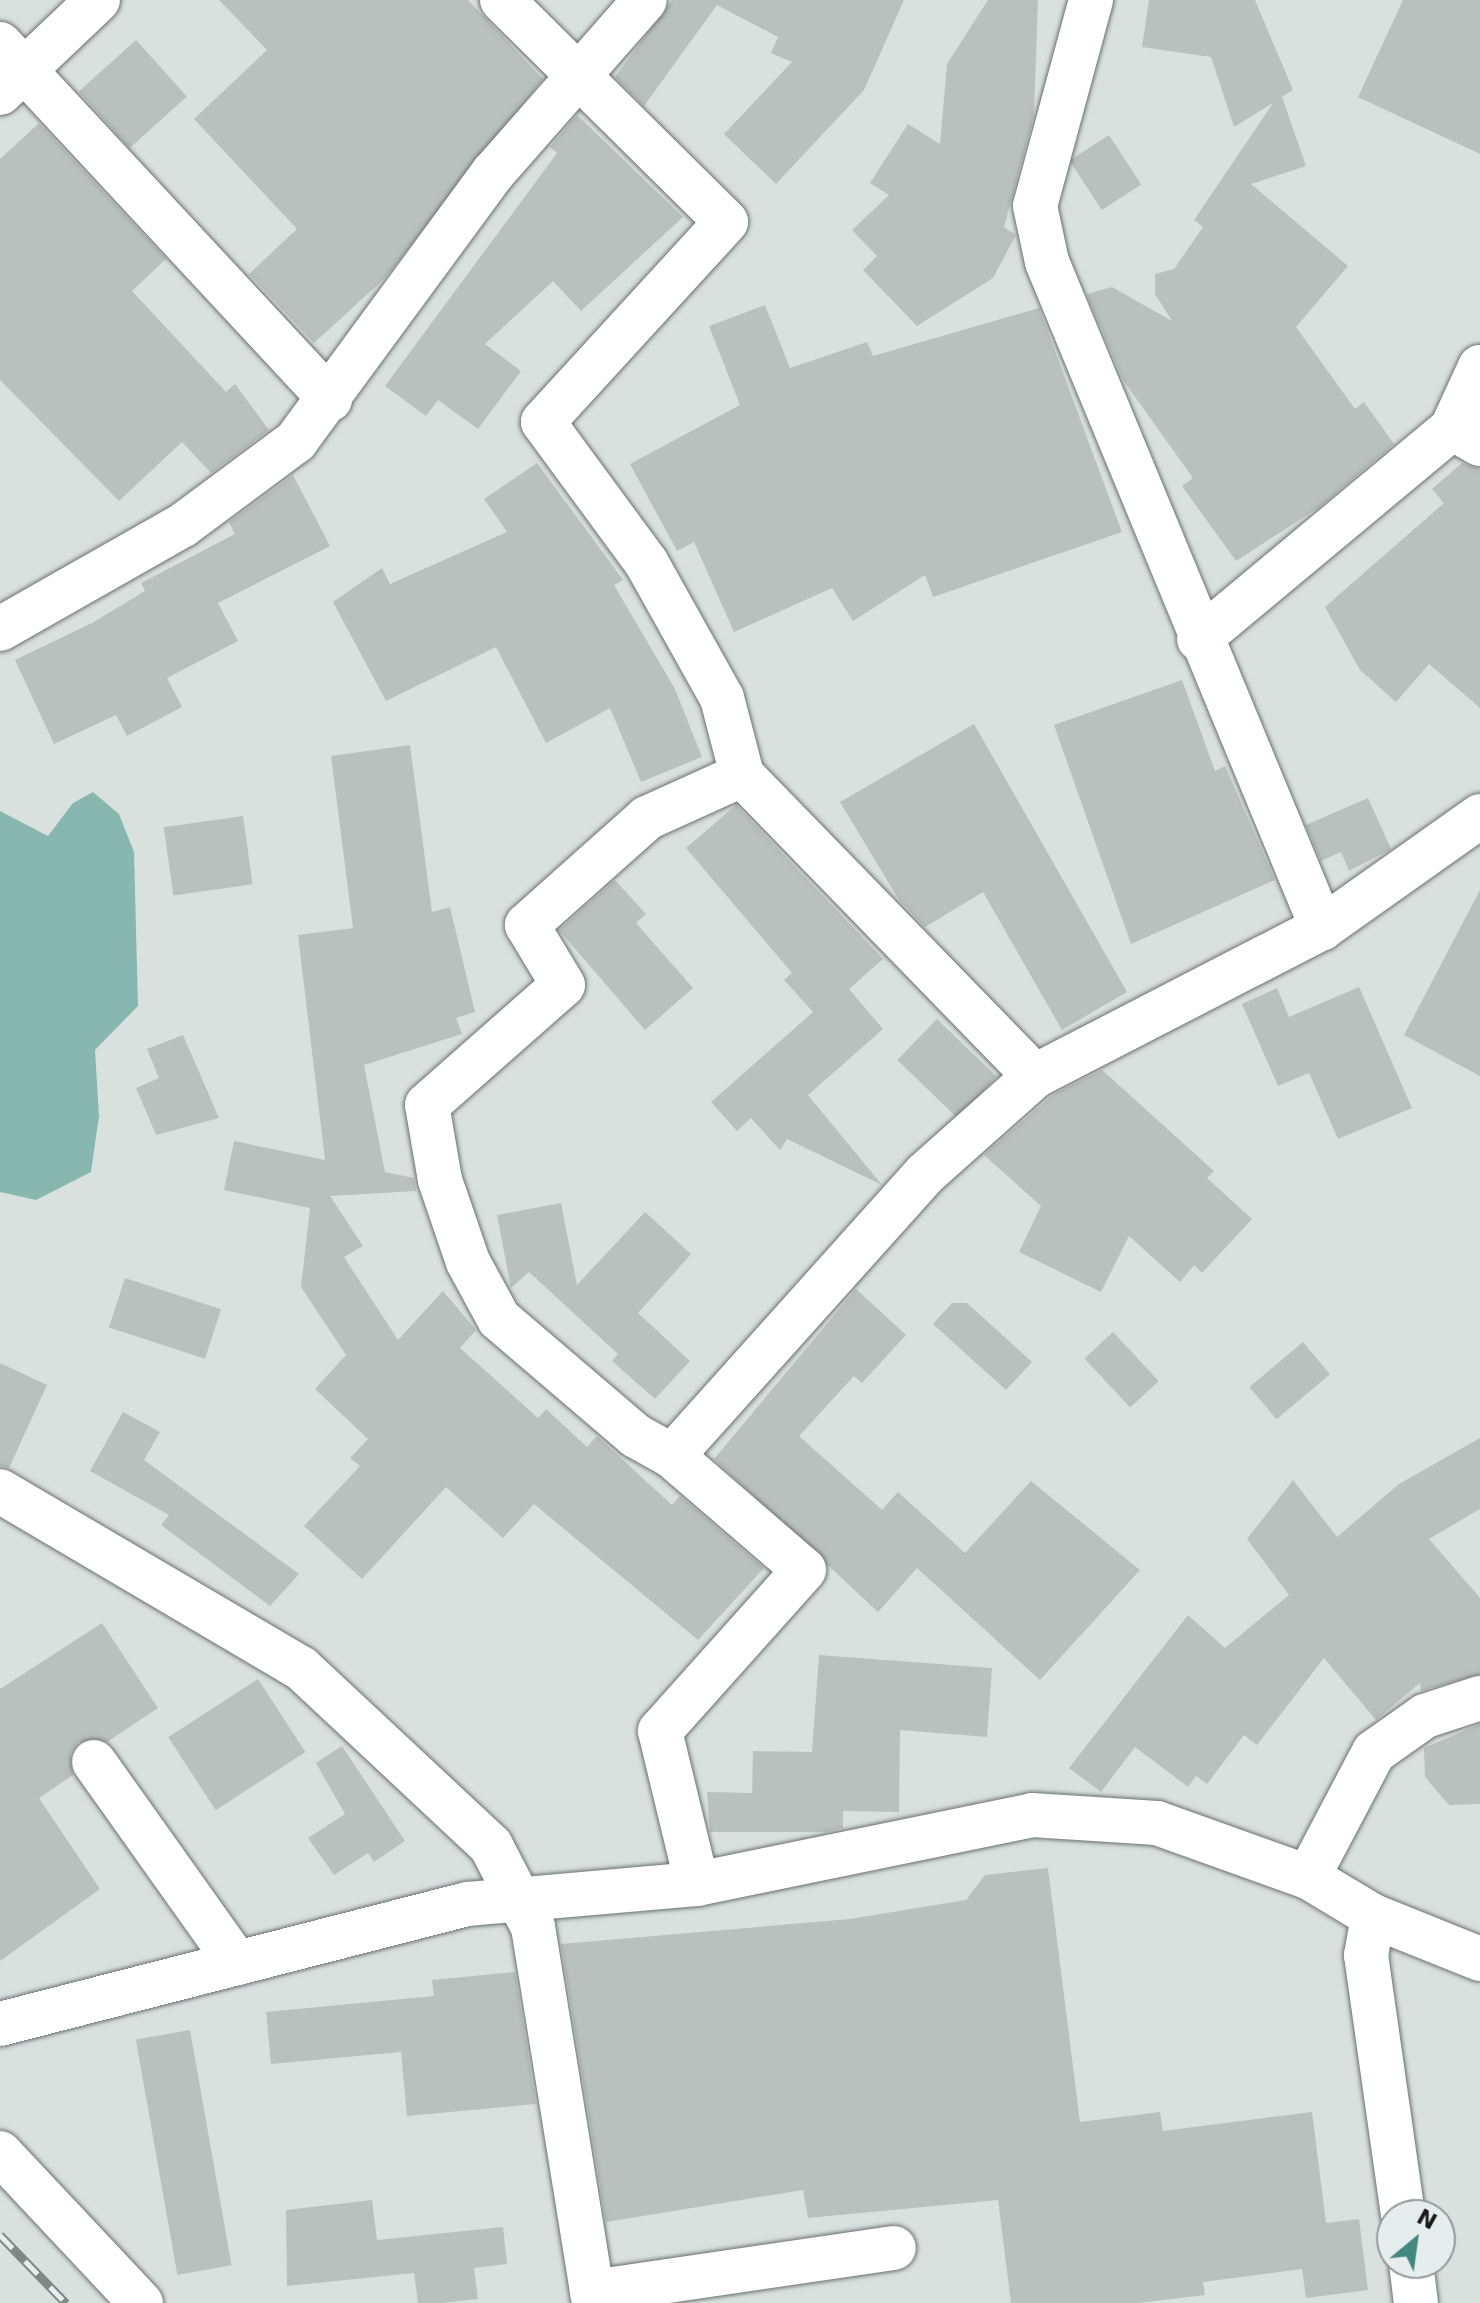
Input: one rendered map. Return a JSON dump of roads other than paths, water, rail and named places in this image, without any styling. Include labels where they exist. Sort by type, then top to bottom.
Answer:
[{"type":"street","points":[[98,0],[8,69],[330,399]]},
{"type":"street","points":[[502,0],[579,84],[726,222],[543,422],[646,562],[722,698],[742,775],[1035,1076]]},
{"type":"street","points":[[0,629],[183,525],[296,441],[330,399],[493,173],[579,84],[645,0]]},
{"type":"street","points":[[1091,0],[1035,206],[1047,262],[1199,639],[1322,928]]},
{"type":"street","points":[[1199,639],[1466,436],[1480,367]]},
{"type":"street","points":[[697,1884],[660,1731],[804,1570],[672,1456],[636,1436],[499,1319],[458,1235],[427,1105],[563,985],[527,925],[647,818],[742,775]]},
{"type":"street","points":[[672,1456],[925,1174],[1035,1076],[1322,928],[1480,816]]},
{"type":"street","points":[[0,1491],[301,1668],[491,1846],[522,1894],[533,1927],[593,2298],[894,2248]]},
{"type":"street","points":[[1308,1877],[1374,1752],[1425,1716],[1480,1698]]},
{"type":"street","points":[[94,1762],[237,1963]]},
{"type":"street","points":[[0,2024],[522,1894],[697,1884],[1032,1815],[1157,1823],[1308,1877],[1373,1916],[1480,1959]]},
{"type":"street","points":[[1373,1916],[1366,1955],[1401,2199]]},
{"type":"street","points":[[0,2153],[141,2303]]},
{"type":"street","points":[[1413,2279],[1416,2303]]},
{"type":"railway","points":[[0,2235],[66,2303]]}]
